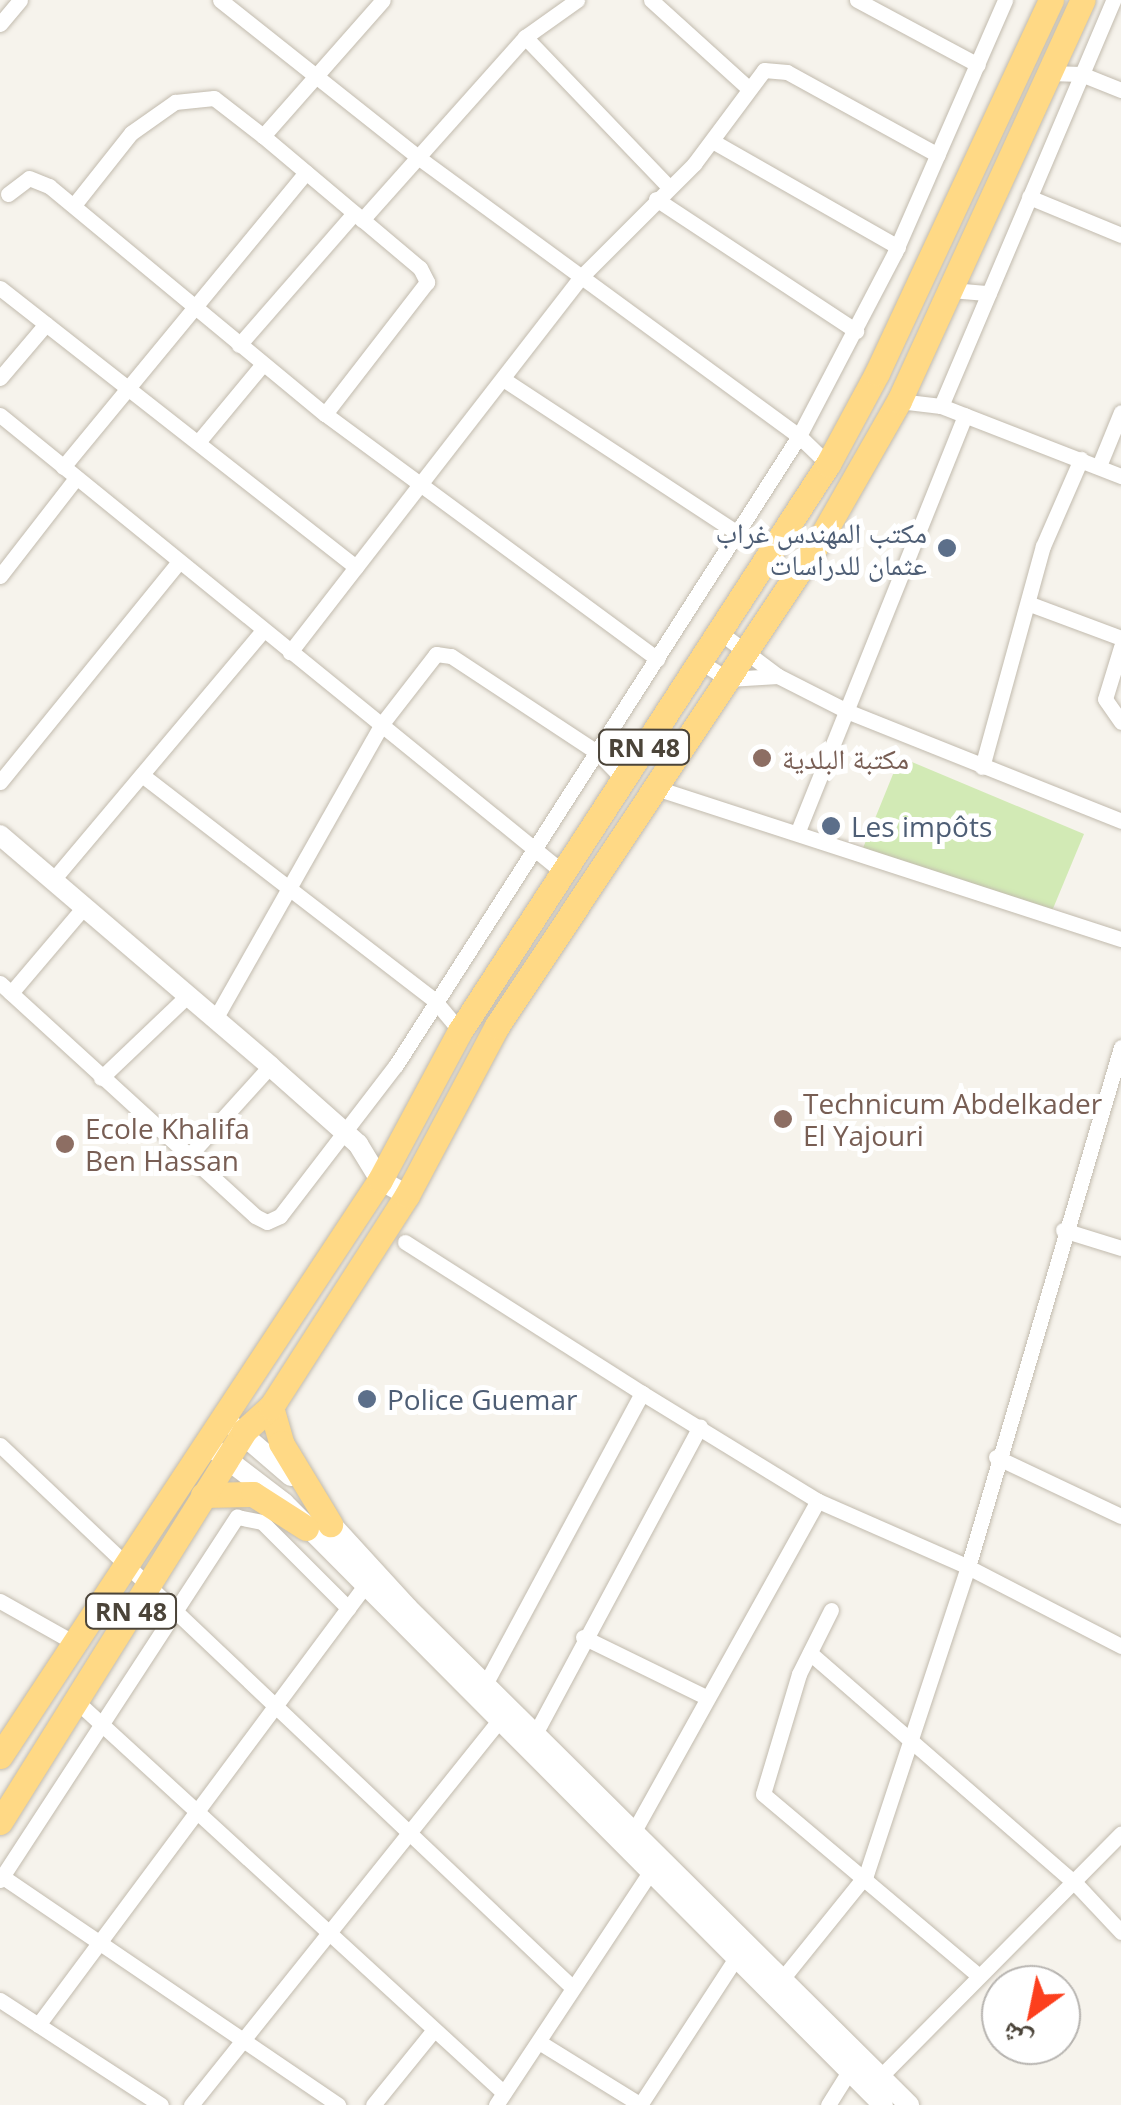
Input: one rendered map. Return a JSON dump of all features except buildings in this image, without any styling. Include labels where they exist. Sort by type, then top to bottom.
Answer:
[{"type":"highway","name":"RN 48","points":[[2,1746],[121,1564],[232,1426],[380,1180],[460,1031],[828,464],[878,373],[1051,0]]},
{"type":"highway","name":"RN 48","points":[[232,1426],[271,1407],[406,1195],[498,1026],[653,787],[750,651],[899,401],[1082,2]]},
{"type":"highway","points":[[271,1407],[318,1526]]},
{"type":"highway","name":"RN 48","points":[[0,1822],[204,1495],[216,1450]]},
{"type":"highway","points":[[204,1495],[253,1494],[318,1526]]},
{"type":"street","points":[[0,24],[20,0]]},
{"type":"street","points":[[220,0],[578,278],[800,436],[828,464]]},
{"type":"street","points":[[262,136],[383,0]]},
{"type":"street","points":[[239,346],[358,216],[419,158],[525,37],[578,0]]},
{"type":"street","points":[[650,0],[750,89]]},
{"type":"street","points":[[857,0],[978,65]]},
{"type":"street","points":[[84,908],[6,988],[186,1158],[268,1222],[285,1210],[345,1135],[598,753],[800,436],[898,247],[1006,0]]},
{"type":"street","points":[[941,406],[1111,4],[1082,2]]},
{"type":"street","points":[[525,37],[669,187]]},
{"type":"street","points":[[290,652],[578,278],[714,142],[764,70],[779,69],[938,155]]},
{"type":"street","points":[[1050,73],[1081,74],[1121,90]]},
{"type":"street","points":[[74,205],[131,133],[175,102],[214,98],[306,172],[427,282],[326,414]]},
{"type":"street","points":[[714,142],[898,247]]},
{"type":"street","points":[[0,576],[130,387],[306,172]]},
{"type":"street","points":[[3,196],[33,178],[74,205],[239,346],[420,488],[658,659]]},
{"type":"street","points":[[1029,197],[1121,235]]},
{"type":"street","points":[[656,199],[856,330]]},
{"type":"street","points":[[0,288],[356,567]]},
{"type":"street","points":[[951,290],[988,294]]},
{"type":"street","points":[[0,378],[46,324]]},
{"type":"street","points":[[199,441],[262,364]]},
{"type":"street","points":[[503,379],[737,532]]},
{"type":"street","points":[[899,401],[941,406],[1121,476]]},
{"type":"street","points":[[1099,466],[1121,412]]},
{"type":"street","points":[[0,415],[536,846],[564,873]]},
{"type":"street","points":[[798,831],[850,712],[965,415]]},
{"type":"street","points":[[982,767],[1043,546],[1081,459]]},
{"type":"street","points":[[0,782],[179,562]]},
{"type":"street","points":[[1030,604],[1121,638]]},
{"type":"street","points":[[52,881],[263,630]]},
{"type":"street","points":[[718,631],[750,651],[778,676],[850,712],[1121,820]]},
{"type":"street","points":[[1121,646],[1105,699],[1121,722]]},
{"type":"street","points":[[215,1019],[381,725],[428,659],[442,653],[598,753],[625,781]]},
{"type":"street","points":[[699,660],[728,680],[778,676]]},
{"type":"street","points":[[142,775],[435,1002],[460,1031]]},
{"type":"street","points":[[653,787],[798,831],[1121,940]]},
{"type":"street","points":[[0,835],[270,1066],[345,1135],[380,1180],[406,1195]]},
{"type":"street","points":[[101,1078],[187,996]]},
{"type":"street","points":[[782,1979],[866,1875],[968,1567],[996,1457],[1121,1047]]},
{"type":"street","points":[[186,1158],[270,1066]]},
{"type":"street","points":[[1063,1230],[1121,1248]]},
{"type":"street","points":[[406,1242],[818,1500],[968,1567],[1121,1646]]},
{"type":"street","points":[[486,1684],[642,1393]]},
{"type":"street","points":[[232,1426],[318,1526],[363,1588],[849,2072],[909,2105]]},
{"type":"street","points":[[535,1734],[584,1636],[700,1426]]},
{"type":"street","points":[[0,1446],[170,1612],[574,1988]]},
{"type":"street","points":[[216,1450],[318,1526],[486,1684],[782,1979],[874,2083],[883,2105]]},
{"type":"street","points":[[996,1457],[1121,1516]]},
{"type":"street","points":[[634,1831],[704,1696],[818,1500]]},
{"type":"street","points":[[338,2105],[1,1877],[231,1523],[246,1514],[262,1522],[348,1608]]},
{"type":"street","points":[[38,2025],[363,1588]]},
{"type":"street","points":[[0,1601],[71,1641]]},
{"type":"street","points":[[831,1610],[810,1653],[763,1794],[866,1875],[979,1976]]},
{"type":"street","points":[[584,1636],[704,1696]]},
{"type":"street","points":[[810,1653],[1076,1884],[1121,1932]]},
{"type":"street","points":[[74,1699],[434,2031],[500,2099],[649,1874]]},
{"type":"street","points":[[192,2105],[498,1722]]},
{"type":"street","points":[[874,2083],[1076,1884],[1121,1833]]},
{"type":"street","points":[[539,2042],[640,2105],[734,1959]]},
{"type":"street","points":[[0,2000],[161,2105]]},
{"type":"street","points":[[372,2105],[434,2031]]},
{"type":"street","points":[[828,2105],[849,2072]]},
{"type":"green space","points":[[900,757],[1084,834],[1052,911],[863,848]]},
{"type":"place","name":"مكتب المهندس غراب عثمان للدراسات","points":[[947,548]]},
{"type":"place","name":"مكتبة البلدية","points":[[762,758]]},
{"type":"place","name":"Les impôts","points":[[831,826]]},
{"type":"place","name":"Technicum Abdelkader El Yajouri","points":[[783,1119]]},
{"type":"place","name":"Ecole Khalifa Ben Hassan","points":[[65,1144]]},
{"type":"place","name":"Police Guemar","points":[[367,1399]]}]
